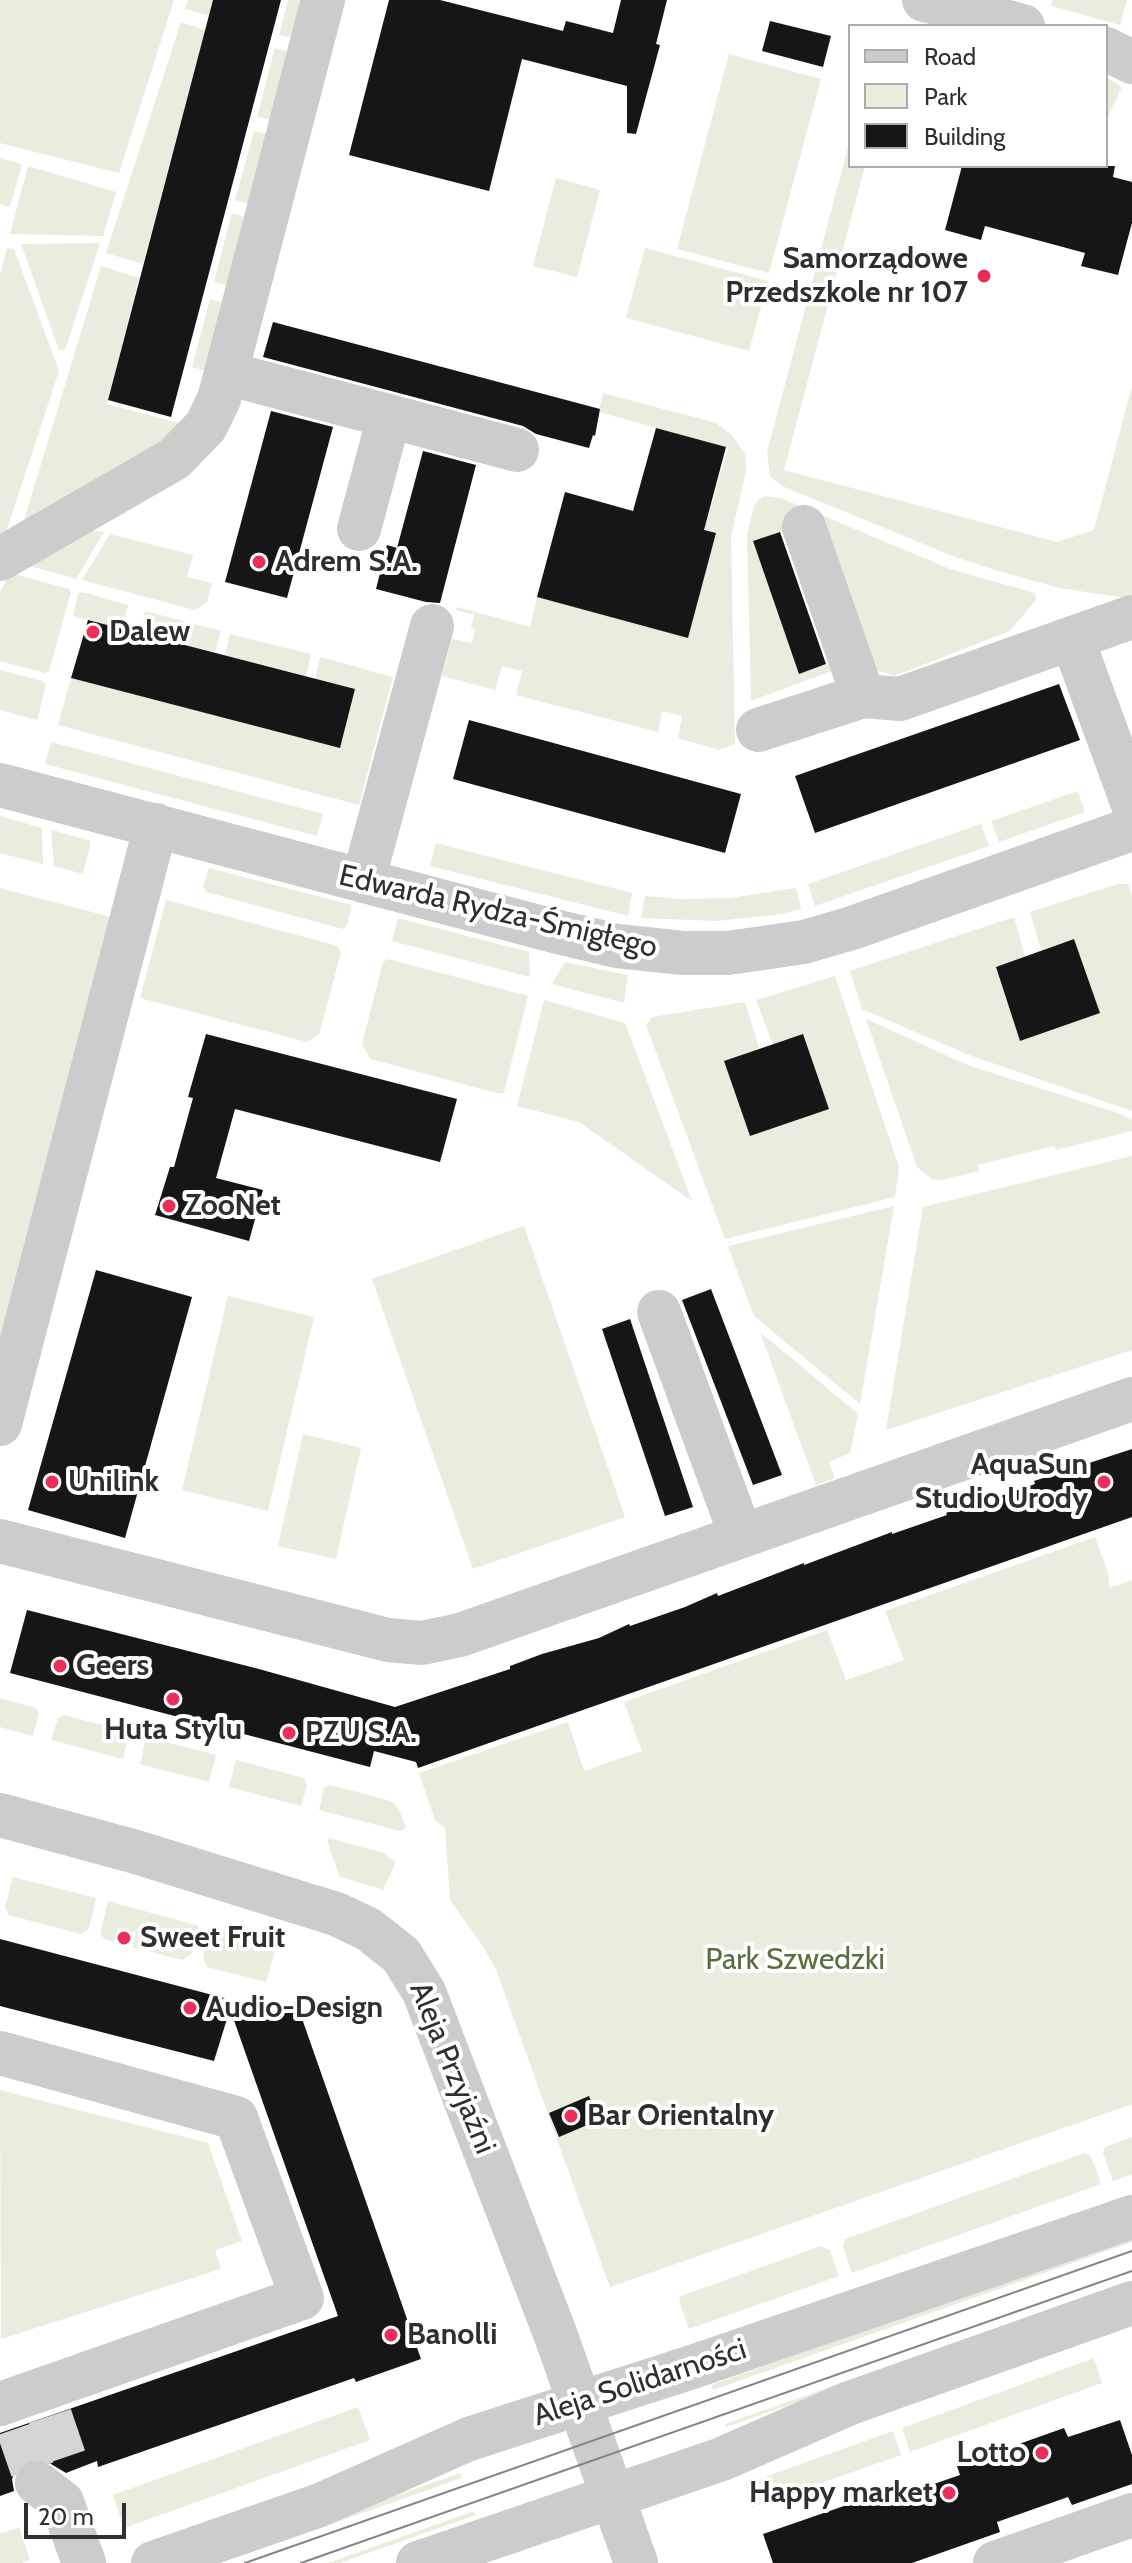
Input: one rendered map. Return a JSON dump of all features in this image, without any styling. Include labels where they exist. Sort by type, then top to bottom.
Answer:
[{"type":"street","points":[[0,559],[174,459],[206,426],[219,399],[323,0]]},
{"type":"street","points":[[924,0],[1010,24]]},
{"type":"street","points":[[1108,50],[1132,62]]},
{"type":"street","points":[[226,373],[517,450]]},
{"type":"street","points":[[359,529],[389,417]]},
{"type":"street","points":[[804,527],[863,696]]},
{"type":"street","points":[[758,730],[863,696],[900,699],[1132,617]]},
{"type":"street","points":[[363,881],[432,626]]},
{"type":"street","points":[[1072,638],[1132,802]]},
{"type":"street","name":"Edwarda Rydza-Śmigłego","points":[[0,785],[617,946],[660,952],[728,953],[804,942],[1132,829]]},
{"type":"street","points":[[0,1424],[156,825]]},
{"type":"street","points":[[659,1312],[741,1536]]},
{"type":"street","points":[[0,1541],[406,1643],[441,1640],[1132,1399]]},
{"type":"street","name":"Aleja Przyjaźni","points":[[0,1815],[136,1852],[323,1910],[368,1929],[401,1955],[417,1976],[424,1992],[580,2404],[636,2563]]},
{"type":"street","points":[[0,2053],[236,2118],[302,2298],[24,2408]]},
{"type":"street","name":"Aleja Solidarności","points":[[153,2563],[320,2505],[469,2439],[1132,2217]]},
{"type":"street","points":[[418,2563],[757,2445],[850,2403],[1132,2303]]},
{"type":"street","points":[[56,2486],[84,2563]]},
{"type":"street","points":[[995,2563],[1132,2515]]},
{"type":"green space","points":[[0,0],[174,0],[119,173],[0,143]]},
{"type":"green space","points":[[188,0],[213,0],[209,16],[185,9]]},
{"type":"green space","points":[[288,0],[304,0],[294,38],[279,35]]},
{"type":"green space","points":[[1053,0],[1127,0],[1120,25],[1051,6]]},
{"type":"green space","points":[[181,22],[205,30],[143,264],[106,253]]},
{"type":"green space","points":[[275,48],[291,52],[273,120],[257,117]]},
{"type":"green space","points":[[729,54],[821,79],[769,273],[677,249]]},
{"type":"green space","points":[[1108,78],[1122,87],[1108,116]]},
{"type":"green space","points":[[254,131],[269,135],[251,204],[235,200]]},
{"type":"green space","points":[[848,148],[848,168],[864,168],[784,470],[1057,542],[1094,530],[1132,386],[1132,599],[1059,588],[955,557],[782,486],[770,476],[767,452]]},
{"type":"green space","points":[[0,158],[22,164],[10,207],[0,204]]},
{"type":"green space","points":[[28,166],[116,192],[103,236],[10,234]]},
{"type":"green space","points":[[556,178],[600,190],[577,277],[533,266]]},
{"type":"green space","points":[[232,213],[247,218],[229,286],[214,282]]},
{"type":"green space","points":[[100,243],[65,350],[59,350],[21,244]]},
{"type":"green space","points":[[7,248],[14,249],[59,371],[6,532],[0,541],[0,275]]},
{"type":"green space","points":[[645,248],[768,281],[749,351],[626,318]]},
{"type":"green space","points":[[101,266],[139,278],[107,404],[186,425],[178,434],[22,527]]},
{"type":"green space","points":[[210,299],[225,303],[207,371],[192,367]]},
{"type":"green space","points":[[603,393],[716,423],[731,434],[745,454],[746,471],[731,537],[735,744],[719,750],[678,738],[682,716],[662,711],[658,732],[516,695],[522,671],[502,666],[495,690],[442,676],[452,639],[472,643],[475,630],[471,627],[474,615],[456,610],[457,607],[530,627],[537,597],[688,637],[716,534],[704,530],[728,448],[599,412]]},
{"type":"green space","points":[[765,496],[781,498],[950,569],[1035,593],[1036,600],[1010,631],[894,676],[868,667],[867,646],[830,535],[807,524],[754,541],[800,673],[831,663],[832,671],[751,701],[747,535],[754,506]]},
{"type":"green space","points":[[72,528],[104,532],[76,579],[12,561]]},
{"type":"green space","points":[[110,534],[193,555],[187,577],[212,583],[207,602],[195,610],[82,580]]},
{"type":"green space","points":[[10,573],[71,592],[49,671],[45,673],[0,661],[0,592]]},
{"type":"green space","points":[[82,592],[128,605],[122,629],[73,616],[78,594]]},
{"type":"green space","points":[[145,611],[221,631],[215,653],[140,633]]},
{"type":"green space","points":[[230,634],[311,654],[306,676],[225,655]]},
{"type":"green space","points":[[320,657],[393,677],[359,805],[58,725],[71,678],[340,747],[355,689],[315,679]]},
{"type":"green space","points":[[0,670],[43,681],[46,685],[37,720],[0,710]]},
{"type":"green space","points":[[51,742],[323,814],[317,836],[45,764]]},
{"type":"green space","points":[[1078,791],[1085,812],[999,842],[991,821]]},
{"type":"green space","points":[[0,816],[42,828],[43,864],[0,853]]},
{"type":"green space","points":[[981,824],[989,846],[815,906],[808,884]]},
{"type":"green space","points":[[51,830],[91,841],[83,874],[54,866]]},
{"type":"green space","points":[[436,843],[632,893],[628,916],[430,866]]},
{"type":"green space","points":[[209,868],[352,905],[347,925],[343,929],[206,892],[203,886]]},
{"type":"green space","points":[[1118,884],[1128,884],[1132,895],[1132,1111],[969,1055],[862,1009],[850,971],[1014,917],[1025,956],[996,968],[1020,1041],[1100,1013],[1074,939],[1041,950],[1030,912]]},
{"type":"green space","points":[[0,888],[115,918],[0,1353]]},
{"type":"green space","points":[[796,888],[801,909],[782,914],[717,921],[641,918],[645,896],[730,898]]},
{"type":"green space","points":[[166,900],[338,946],[341,953],[319,1034],[307,1042],[140,998]]},
{"type":"green space","points":[[398,918],[529,952],[530,977],[392,941]]},
{"type":"green space","points":[[388,959],[528,996],[504,1092],[501,1094],[370,1059],[362,1044],[383,962]]},
{"type":"green space","points":[[565,962],[628,975],[624,1003],[552,984]]},
{"type":"green space","points":[[835,976],[899,1167],[895,1197],[725,1239],[646,1025],[652,1017],[745,1002],[759,1048],[725,1062],[750,1136],[829,1108],[803,1035],[773,1045],[756,1000]]},
{"type":"green space","points":[[544,1000],[625,1023],[692,1201],[579,1122],[517,1106]]},
{"type":"green space","points":[[866,1019],[970,1066],[1118,1113],[1132,1120],[1132,1131],[1056,1150],[1054,1146],[978,1165],[979,1171],[942,1180],[932,1179],[917,1167]]},
{"type":"green space","points":[[1132,1156],[1132,1350],[886,1430],[923,1207]]},
{"type":"green space","points":[[894,1206],[860,1404],[754,1316],[728,1246]]},
{"type":"green space","points":[[524,1226],[625,1517],[473,1569],[372,1279]]},
{"type":"green space","points":[[228,1296],[314,1317],[268,1511],[182,1490]]},
{"type":"green space","points":[[760,1332],[858,1414],[850,1453],[829,1462],[835,1478],[816,1485]]},
{"type":"green space","points":[[303,1434],[361,1448],[336,1559],[278,1546]]},
{"type":"green space","name":"Park Szwedzki","points":[[1095,1537],[1109,1576],[1109,1588],[1132,1580],[1132,2104],[610,2287],[497,1972],[450,1900],[445,1828],[435,1820],[419,1773],[568,1722],[584,1771],[642,1751],[624,1702],[827,1630],[846,1680],[904,1660],[885,1611]]},
{"type":"green space","points":[[0,1698],[36,1708],[39,1714],[33,1736],[0,1727]]},
{"type":"green space","points":[[64,1715],[125,1731],[128,1736],[123,1759],[51,1740],[58,1718]]},
{"type":"green space","points":[[151,1738],[216,1755],[209,1782],[140,1764],[145,1742]]},
{"type":"green space","points":[[236,1760],[304,1778],[307,1786],[301,1806],[229,1787]]},
{"type":"green space","points":[[330,1785],[391,1801],[399,1809],[406,1828],[400,1831],[319,1810],[324,1788]]},
{"type":"green space","points":[[329,1838],[381,1852],[396,1862],[383,1890],[339,1876]]},
{"type":"green space","points":[[13,1877],[96,1898],[89,1929],[80,1934],[9,1915],[5,1907]]},
{"type":"green space","points":[[108,1901],[199,1926],[192,1954],[182,1960],[132,1947],[136,1933],[118,1928],[114,1942],[105,1939],[100,1934]]},
{"type":"green space","points":[[211,1928],[277,1944],[266,1982],[207,1967],[203,1957]]},
{"type":"green space","points":[[0,2090],[208,2143],[242,2241],[215,2250],[221,2269],[1,2339]]},
{"type":"green space","points":[[1132,2137],[1132,2174],[1113,2181],[1103,2153],[1105,2147]]},
{"type":"green space","points":[[1084,2153],[1091,2156],[1101,2184],[852,2273],[843,2246],[845,2239]]},
{"type":"green space","points":[[1132,2237],[1132,2242],[713,2390],[711,2385]]},
{"type":"green space","points":[[821,2246],[830,2250],[839,2276],[689,2329],[679,2301],[681,2296]]},
{"type":"green space","points":[[1132,2280],[1132,2284],[726,2427],[725,2424]]},
{"type":"green space","points":[[1094,2358],[1102,2383],[910,2452],[902,2428]]},
{"type":"green space","points":[[358,2407],[370,2440],[124,2528],[113,2495]]},
{"type":"green space","points":[[893,2431],[901,2455],[753,2507],[745,2484]]},
{"type":"green space","points":[[460,2473],[462,2478],[220,2563],[207,2563]]},
{"type":"green space","points":[[474,2511],[476,2515],[340,2563],[328,2563]]},
{"type":"green space","points":[[19,2527],[30,2560],[0,2563],[0,2534]]},
{"type":"building","points":[[213,0],[281,0],[171,417],[108,400]]},
{"type":"building","points":[[389,0],[440,0],[563,31],[566,21],[613,33],[621,0],[667,0],[656,44],[660,45],[636,134],[627,133],[627,86],[522,59],[489,191],[349,155]]},
{"type":"building","points":[[770,21],[831,36],[823,67],[762,51]]},
{"type":"building","points":[[1115,166],[1113,177],[1132,182],[1132,223],[1118,275],[1081,266],[1085,253],[985,226],[981,240],[945,230],[961,168]]},
{"type":"building","points":[[273,322],[600,409],[595,436],[589,448],[536,434],[523,426],[263,357]]},
{"type":"building","points":[[271,411],[333,427],[287,598],[225,582]]},
{"type":"building","points":[[656,428],[726,447],[704,530],[716,533],[688,638],[537,597],[565,492],[633,511]]},
{"type":"building","points":[[423,451],[476,465],[440,603],[376,589],[387,545],[397,548]]},
{"type":"building","points":[[780,532],[826,664],[799,674],[753,541]]},
{"type":"building","points":[[88,620],[355,689],[340,748],[71,678]]},
{"type":"building","points":[[1059,684],[1080,740],[815,833],[795,776]]},
{"type":"building","points":[[469,720],[741,794],[725,853],[453,779]]},
{"type":"building","points":[[1074,939],[1100,1013],[1020,1041],[996,967]]},
{"type":"building","points":[[206,1034],[457,1099],[440,1162],[235,1109],[216,1178],[263,1190],[249,1241],[155,1215],[170,1167],[174,1167],[193,1098],[188,1097]]},
{"type":"building","points":[[803,1034],[829,1109],[750,1136],[724,1061]]},
{"type":"building","points":[[96,1270],[192,1297],[125,1538],[28,1510]]},
{"type":"building","points":[[711,1289],[782,1475],[753,1485],[682,1300]]},
{"type":"building","points":[[630,1319],[693,1507],[665,1516],[602,1329]]},
{"type":"building","points":[[1132,1449],[1132,1517],[418,1768],[416,1762],[374,1751],[370,1767],[10,1673],[27,1610],[395,1707]]},
{"type":"building","points":[[0,1939],[281,2013],[298,2007],[421,2359],[356,2382],[354,2378],[98,2467],[97,2461],[66,2473],[41,2458],[28,2460],[17,2469],[12,2479],[14,2491],[0,2496],[0,2433],[338,2316],[230,2009],[214,2061],[0,2006]]},
{"type":"building","points":[[589,2096],[599,2120],[559,2137],[549,2113]]},
{"type":"building","points":[[1120,2420],[1132,2455],[1132,2484],[1072,2505],[1068,2497],[997,2522],[1000,2532],[912,2563],[773,2563],[763,2534],[870,2497],[873,2505],[960,2475],[957,2466],[1064,2428],[1068,2437]]},
{"type":"tunnel","points":[[50,2416],[69,2472]]},
{"type":"tunnel","points":[[18,2428],[37,2483]]},
{"type":"tram line","points":[[245,2563],[1132,2251]]},
{"type":"tram line","points":[[301,2563],[1132,2271]]},
{"type":"place","name":"Samorządowe Przedszkole nr 107","points":[[984,276]]},
{"type":"place","name":"Adrem S.A.","points":[[259,562]]},
{"type":"place","name":"Dalew","points":[[93,632]]},
{"type":"place","name":"ZooNet","points":[[169,1206]]},
{"type":"place","name":"Unilink","points":[[52,1482]]},
{"type":"place","name":"AquaSun Studio Urody","points":[[1104,1482]]},
{"type":"place","name":"Geers","points":[[60,1666]]},
{"type":"place","name":"Huta Stylu","points":[[173,1699]]},
{"type":"place","name":"PZU S.A.","points":[[289,1733]]},
{"type":"place","name":"Sweet Fruit","points":[[124,1938]]},
{"type":"place","name":"Audio-Design","points":[[190,2008]]},
{"type":"place","name":"Bar Orientalny","points":[[571,2116]]},
{"type":"place","name":"Banolli","points":[[391,2335]]},
{"type":"place","name":"Lotto","points":[[1042,2453]]},
{"type":"place","name":"Happy market","points":[[949,2493]]}]
